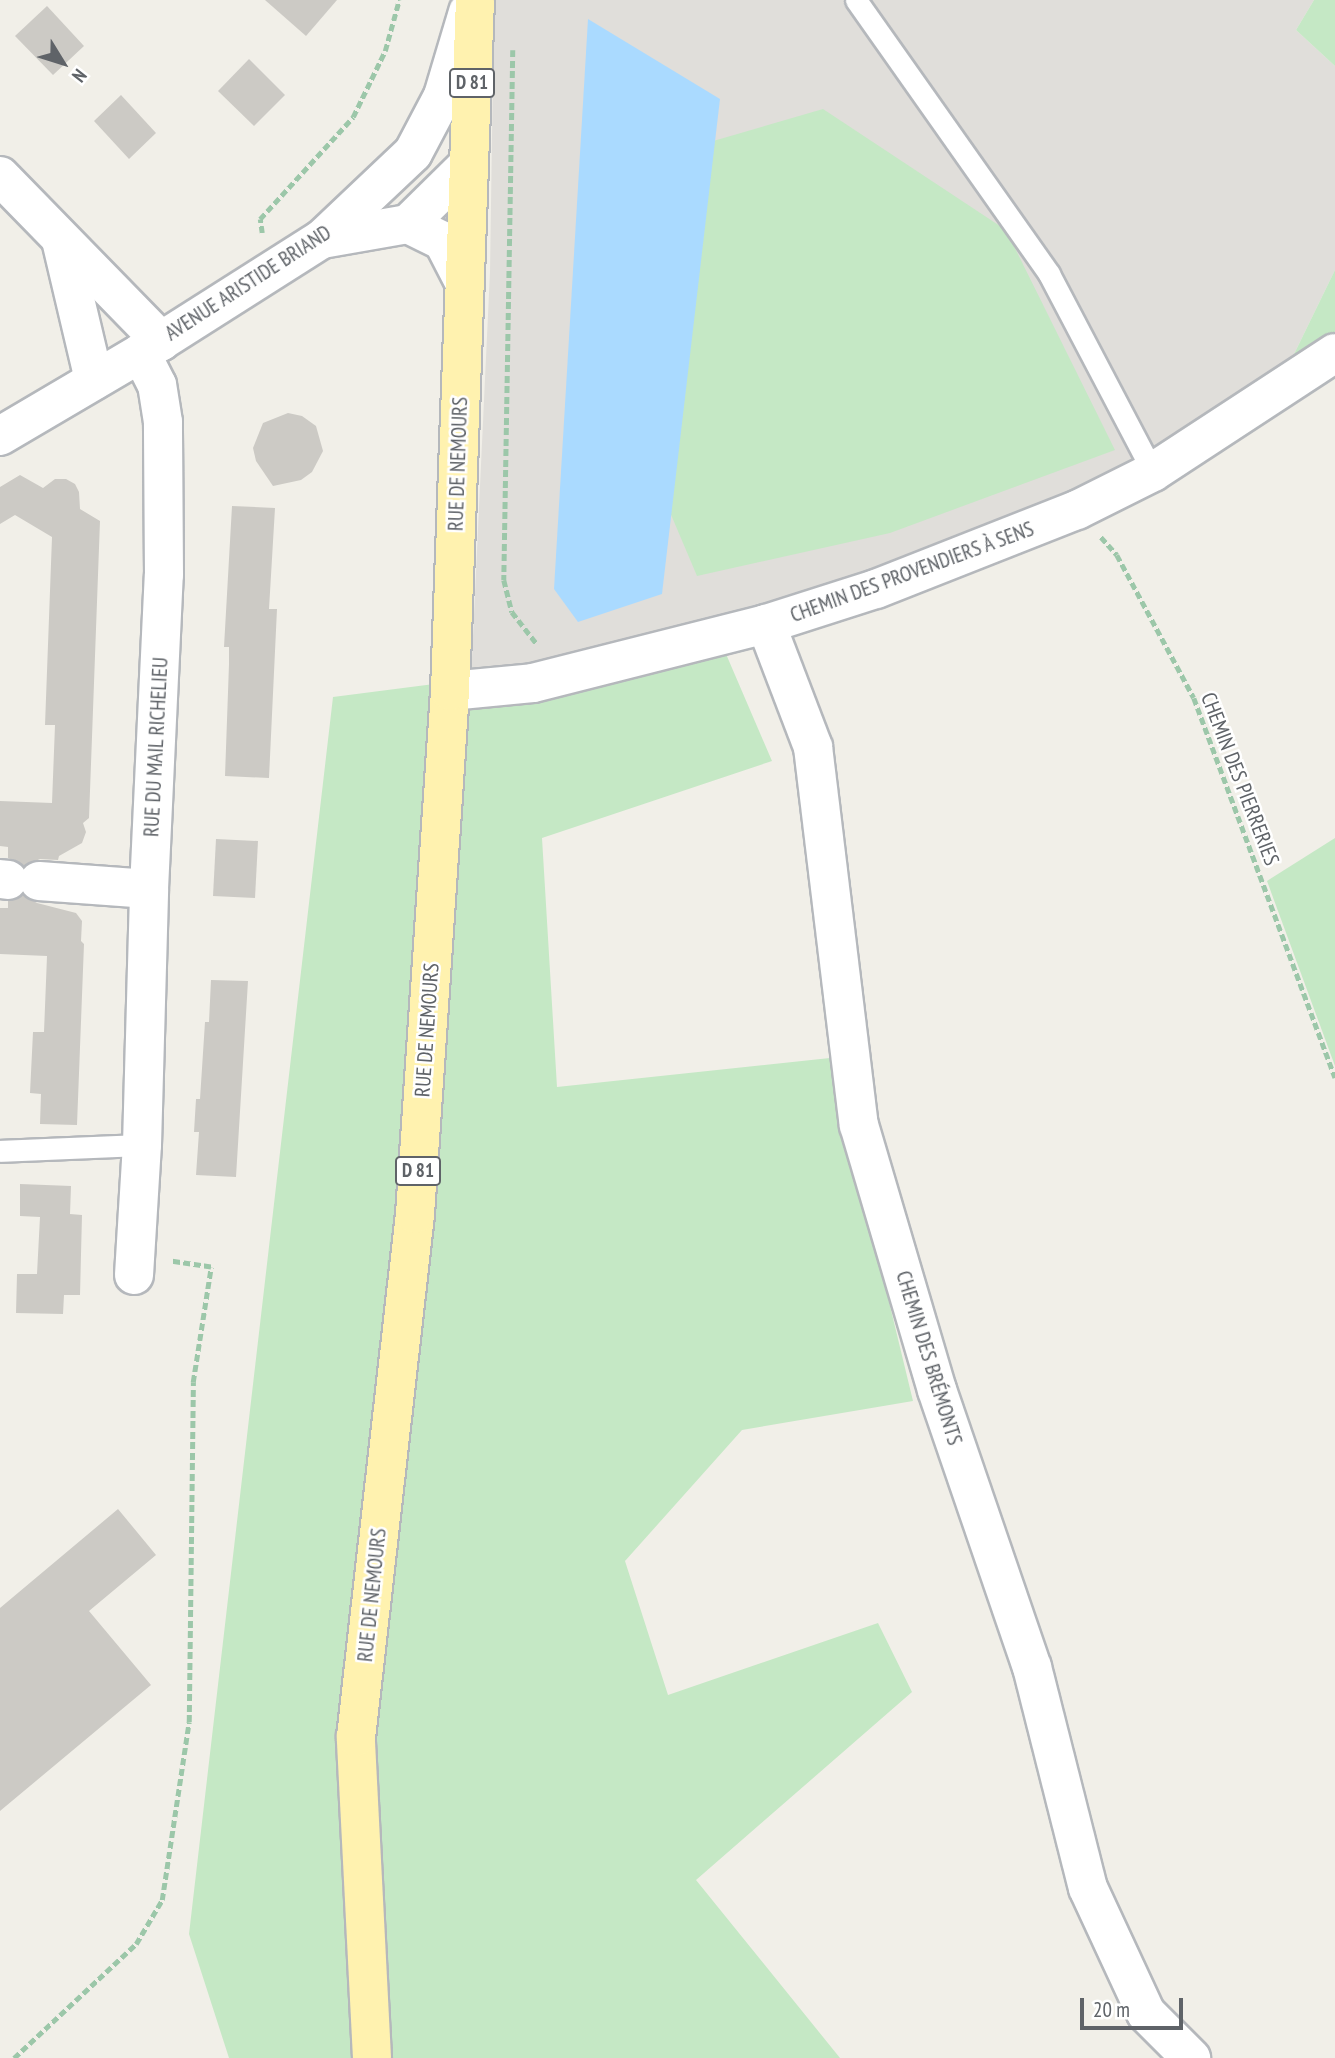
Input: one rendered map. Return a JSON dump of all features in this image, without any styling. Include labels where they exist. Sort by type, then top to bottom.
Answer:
[{"type":"main road","name":"RUE DE NEMOURS","points":[[372,2058],[356,1737],[415,1214],[450,691],[473,0]]},
{"type":"street","name":"AVENUE ARISTIDE BRIAND","points":[[0,436],[151,347],[322,239],[413,153],[443,96],[473,0]]},
{"type":"street","points":[[413,153],[468,165]]},
{"type":"street","points":[[322,239],[408,224],[468,165]]},
{"type":"street","name":"RUE DU MAIL RICHELIEU","points":[[0,176],[61,240],[151,347],[163,422],[164,575],[149,889],[142,1145],[134,1265]]},
{"type":"street","points":[[408,224],[443,241],[464,282]]},
{"type":"street","points":[[61,240],[94,380]]},
{"type":"street","name":"CHEMIN DES PROVENDIERS À SENS","points":[[450,691],[533,683],[766,624],[876,589],[1077,510],[1153,472],[1335,353]]},
{"type":"street","name":"CHEMIN DES BRÉMONTS","points":[[766,624],[813,747],[859,1125],[929,1364],[1032,1667],[1087,1888],[1146,2013],[1191,2058]]},
{"type":"street","points":[[16,880],[149,889]]},
{"type":"lane","points":[[856,0],[1049,274],[1153,472]]},
{"type":"lane","points":[[0,1151],[142,1145]]},
{"type":"path","points":[[264,242],[260,219],[353,117],[385,51],[399,0]]},
{"type":"path","points":[[513,41],[504,580],[512,612],[540,647]]},
{"type":"path","name":"CHEMIN DES PIERRERIES","points":[[1077,510],[1117,555],[1194,698],[1335,1078]]},
{"type":"path","points":[[14,2058],[136,1944],[162,1900],[167,1873],[189,1722],[193,1382],[211,1267],[134,1265]]},
{"type":"shaded area","points":[[494,0],[1314,0],[1296,30],[1335,66],[1335,270],[1278,387],[1038,533],[723,647],[471,679],[490,272]]},
{"type":"green space","points":[[1314,0],[1335,0],[1335,66],[1296,30]]},
{"type":"green space","points":[[823,109],[1006,230],[1115,450],[890,533],[697,576],[644,451],[672,153]]},
{"type":"green space","points":[[1335,270],[1335,349],[1278,387]]},
{"type":"green space","points":[[723,647],[772,761],[542,838],[557,1087],[830,1058],[913,1401],[742,1430],[625,1561],[668,1695],[878,1623],[912,1692],[696,1880],[840,2058],[229,2058],[189,1934],[333,697]]},
{"type":"green space","points":[[1335,838],[1335,1066],[1267,881]]},
{"type":"water","points":[[588,19],[720,99],[662,594],[578,622],[554,589]]},
{"type":"building","points":[[265,0],[337,0],[306,36]]},
{"type":"building","points":[[47,6],[84,46],[53,75],[15,36]]},
{"type":"building","points":[[249,59],[285,95],[254,126],[218,91]]},
{"type":"building","points":[[121,95],[156,133],[129,159],[94,121]]},
{"type":"building","points":[[288,413],[302,416],[316,426],[323,451],[312,472],[301,480],[273,486],[256,461],[253,448],[263,423]]},
{"type":"building","points":[[20,475],[43,488],[55,479],[66,479],[75,484],[79,492],[80,509],[100,521],[89,818],[83,823],[86,832],[82,843],[59,856],[58,860],[40,859],[24,866],[8,858],[8,847],[0,846],[0,801],[52,803],[55,725],[45,725],[52,537],[15,515],[0,524],[0,487]]},
{"type":"building","points":[[232,506],[275,508],[269,609],[277,609],[269,778],[225,776],[229,647],[224,647]]},
{"type":"building","points":[[216,839],[258,841],[255,898],[213,896]]},
{"type":"building","points":[[23,895],[37,903],[76,913],[82,921],[81,941],[84,944],[77,1125],[40,1124],[41,1094],[30,1093],[33,1032],[44,1032],[47,956],[0,954],[0,908],[8,908],[8,901]]},
{"type":"building","points":[[211,980],[248,981],[236,1177],[196,1175],[199,1132],[194,1132],[196,1099],[200,1099],[205,1022],[209,1022]]},
{"type":"building","points":[[20,1184],[71,1186],[70,1214],[82,1215],[80,1295],[64,1295],[63,1314],[16,1313],[17,1274],[37,1274],[40,1217],[20,1216]]},
{"type":"building","points":[[118,1509],[156,1555],[89,1611],[151,1685],[0,1811],[0,1608]]}]
